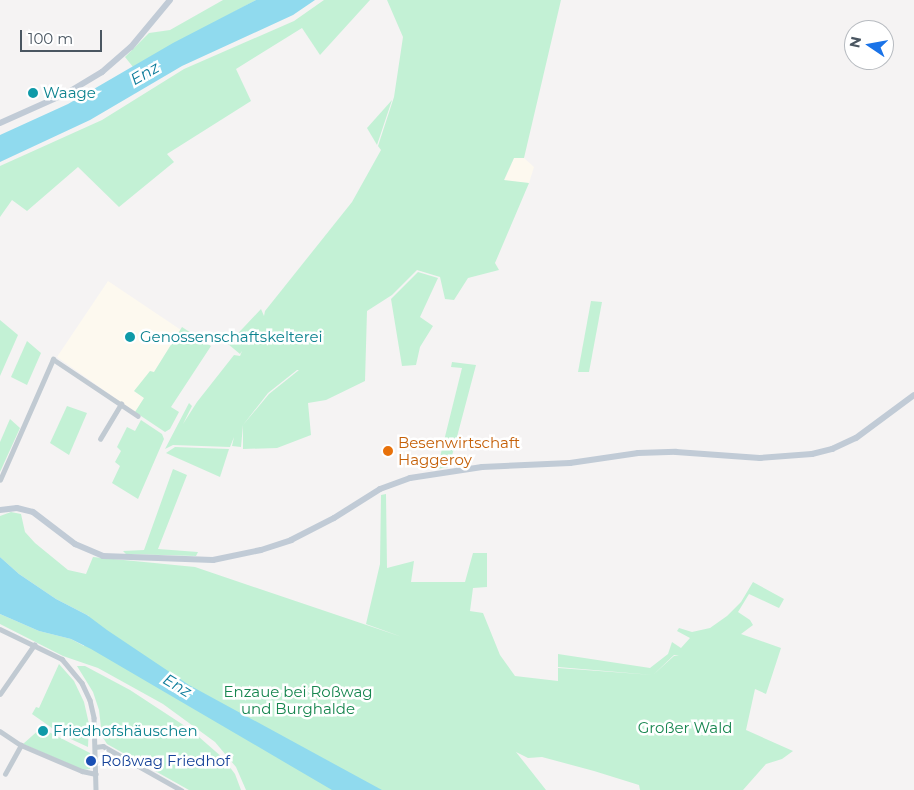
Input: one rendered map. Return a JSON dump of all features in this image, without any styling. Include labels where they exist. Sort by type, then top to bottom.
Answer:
[{"type":"street","points":[[0,123],[68,93],[102,72],[131,48],[170,0]]},
{"type":"street","points":[[0,480],[53,359],[138,416]]},
{"type":"street","points":[[0,510],[11,508],[32,512],[78,546],[103,556],[213,560],[252,552],[291,540],[324,523],[389,484],[442,472],[493,466],[570,464],[647,452],[760,458],[812,454],[832,449],[856,438],[914,395]]},
{"type":"street","points":[[100,439],[121,404]]},
{"type":"street","points":[[0,629],[62,659],[82,683],[93,712],[96,790]]},
{"type":"street","points":[[0,694],[34,645]]},
{"type":"street","points":[[0,731],[21,745],[82,771],[96,774]]},
{"type":"street","points":[[5,774],[21,745]]},
{"type":"street","points":[[95,746],[104,746],[181,790]]},
{"type":"shaded area","points":[[514,158],[524,158],[534,167],[529,183],[504,181]]},
{"type":"shaded area","points":[[108,281],[181,330],[154,372],[134,391],[144,398],[135,412],[57,357]]},
{"type":"green space","points":[[223,0],[256,0],[133,67],[125,57],[149,33],[170,30]]},
{"type":"green space","points":[[324,0],[370,0],[320,55],[302,28],[236,69],[251,101],[167,154],[174,162],[119,207],[78,167],[27,211],[12,200],[0,217],[0,166],[102,120],[184,69],[294,21]]},
{"type":"green space","points":[[387,0],[561,0],[524,158],[514,158],[504,180],[529,183],[495,263],[499,270],[468,278],[454,300],[445,299],[440,277],[417,270],[392,295],[367,311],[365,381],[326,400],[308,403],[311,435],[277,448],[243,449],[243,425],[241,447],[232,446],[234,437],[230,447],[173,445],[165,449],[189,403],[192,406],[183,424],[197,402],[234,355],[240,356],[242,351],[240,354],[228,344],[261,309],[264,316],[265,311],[352,202],[381,150],[378,146],[394,97],[403,37]],"holes":[[[299,370],[269,394],[243,425],[268,393]]]},
{"type":"green space","points":[[392,100],[377,145],[367,128]]},
{"type":"green space","points":[[418,272],[438,278],[420,317],[433,326],[420,347],[416,365],[402,366],[391,299]]},
{"type":"green space","points":[[591,301],[602,302],[589,372],[578,372]]},
{"type":"green space","points":[[0,320],[18,335],[0,376]]},
{"type":"green space","points":[[182,327],[211,346],[171,407],[179,412],[170,429],[165,432],[135,412],[144,398],[134,391],[150,371],[154,372]]},
{"type":"green space","points":[[27,341],[41,353],[27,385],[11,377]]},
{"type":"green space","points":[[452,362],[476,365],[449,467],[437,469],[462,368],[451,367]]},
{"type":"green space","points":[[67,406],[87,413],[69,455],[50,443]]},
{"type":"green space","points":[[10,419],[20,428],[0,472],[0,442]]},
{"type":"green space","points":[[141,420],[162,434],[164,439],[138,499],[112,483],[120,466],[115,462],[121,451],[117,447],[127,427],[135,431]]},
{"type":"green space","points":[[175,447],[229,449],[220,477],[166,453]]},
{"type":"green space","points":[[173,469],[187,475],[158,549],[198,552],[196,556],[126,554],[123,551],[144,550]]},
{"type":"green space","name":"Enzaue bei Roßwag und Burghalde","points":[[386,494],[387,568],[414,561],[411,582],[465,582],[473,553],[487,553],[487,587],[473,588],[470,611],[463,610],[483,613],[500,655],[515,676],[558,681],[558,668],[653,675],[558,667],[558,654],[650,668],[668,654],[672,642],[681,648],[690,638],[677,631],[679,628],[692,632],[710,628],[727,616],[741,602],[753,582],[784,599],[779,608],[749,594],[738,612],[750,620],[753,625],[741,634],[781,648],[766,694],[755,689],[746,730],[793,751],[782,759],[766,764],[743,790],[640,790],[639,785],[594,771],[542,757],[528,758],[516,752],[546,790],[246,790],[236,767],[215,742],[163,704],[98,668],[63,656],[0,624],[0,614],[39,631],[71,639],[84,646],[89,616],[56,599],[19,574],[0,557],[0,516],[11,512],[21,514],[25,532],[35,543],[68,570],[86,574],[93,557],[195,567],[402,637],[366,624],[380,564],[381,495]]},
{"type":"green space","points":[[59,664],[74,681],[84,702],[89,724],[88,747],[62,735],[32,714],[36,707],[39,708]]},
{"type":"green space","points":[[77,666],[85,666],[130,690],[191,730],[223,758],[235,774],[241,790],[189,790],[107,744],[102,736],[99,710],[93,692]]},
{"type":"green space","points":[[41,728],[90,753],[90,769],[83,770],[23,744]]},
{"type":"water","name":"Enz","points":[[256,0],[315,0],[293,15],[182,66],[90,120],[0,162],[0,135],[68,104],[173,43]]},
{"type":"water","name":"Enz","points":[[0,557],[19,574],[56,599],[87,615],[189,685],[382,790],[332,790],[91,649],[71,639],[39,631],[0,614]]},
{"type":"place","name":"Waage","points":[[33,93]]},
{"type":"place","name":"Genossenschaftskelterei","points":[[130,337]]},
{"type":"place","name":"Besenwirtschaft Haggeroy","points":[[388,451]]},
{"type":"place","name":"Friedhofshäuschen","points":[[43,731]]},
{"type":"place","name":"Roßwag Friedhof","points":[[91,761]]},
{"type":"park label","name":"Großer Wald","points":[[685,728]]}]
